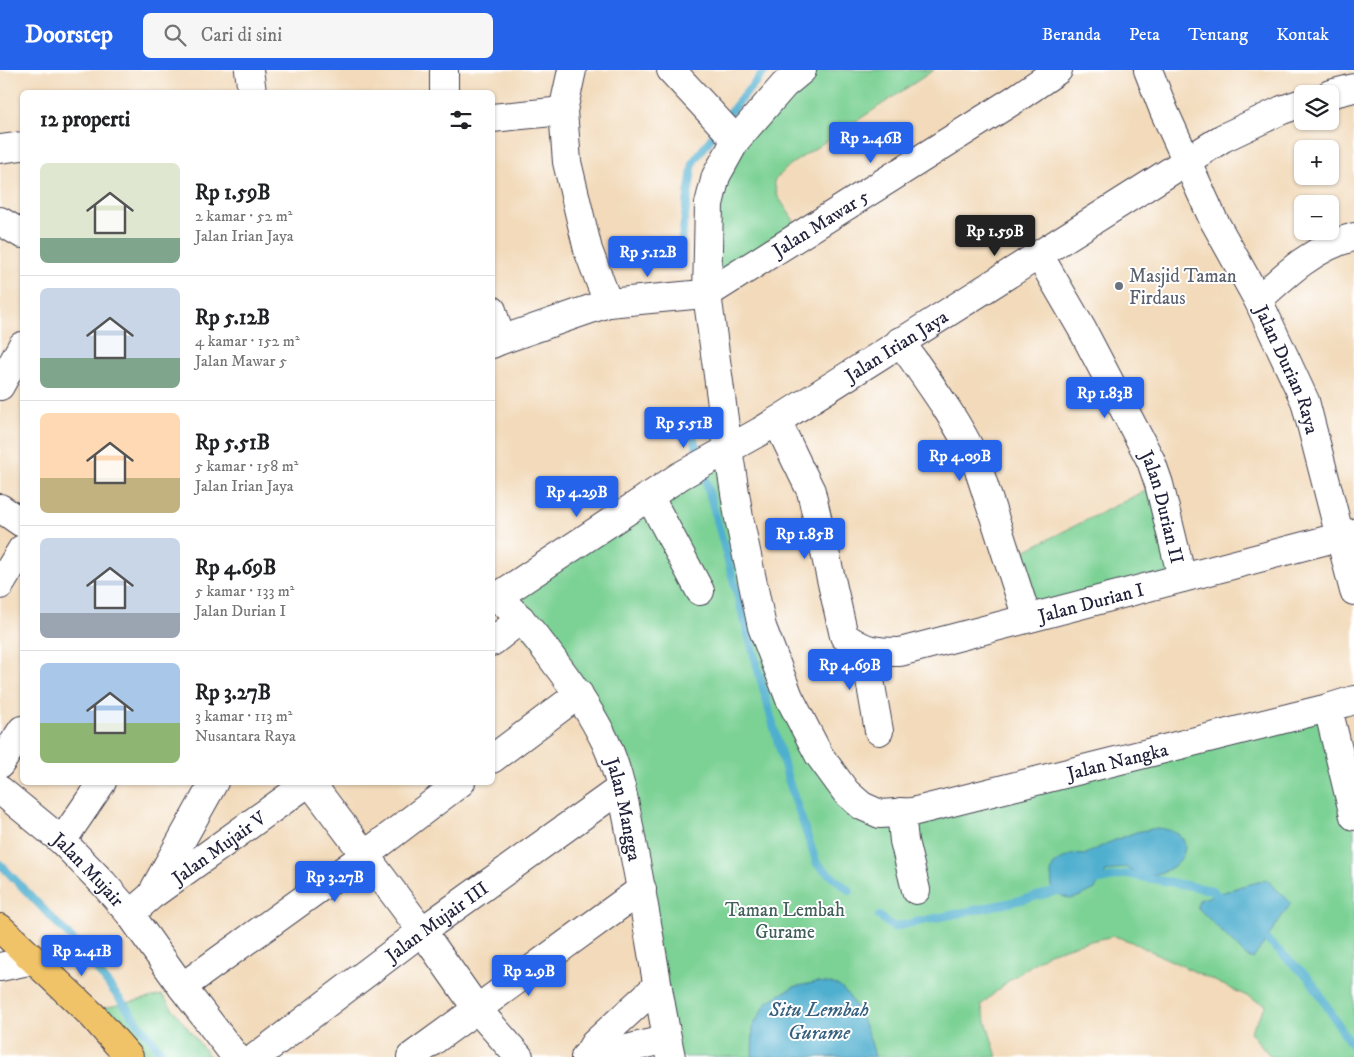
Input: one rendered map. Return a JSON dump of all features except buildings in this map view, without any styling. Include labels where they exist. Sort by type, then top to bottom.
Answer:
[{"type":"main road","points":[[0,928],[93,1016],[130,1057]]},
{"type":"street","points":[[249,70],[252,90]]},
{"type":"street","points":[[444,70],[444,90]]},
{"type":"street","points":[[555,70],[564,112],[569,171],[588,250],[608,303]]},
{"type":"street","points":[[564,112],[572,70]]},
{"type":"street","points":[[671,70],[736,140]]},
{"type":"street","points":[[802,70],[784,85],[736,140],[716,176],[709,204],[700,294],[719,454],[739,518],[762,627],[789,697],[819,755],[846,792],[862,806],[891,813],[904,841],[916,890]]},
{"type":"street","name":"Jalan Mawar 5","points":[[700,294],[1014,100],[1058,70]]},
{"type":"street","name":"Jalan Durian Raya","points":[[1148,70],[1164,111],[1213,218],[1258,300],[1305,401],[1347,535],[1354,591]]},
{"type":"street","points":[[1339,92],[1354,88]]},
{"type":"street","name":"Jalan Irian Jaya","points":[[495,595],[680,476],[777,421],[900,341],[1223,138],[1294,106]]},
{"type":"street","points":[[495,118],[564,112]]},
{"type":"street","points":[[0,150],[20,146]]},
{"type":"street","points":[[0,221],[20,233]]},
{"type":"street","points":[[1258,300],[1285,275],[1310,256],[1342,240],[1354,237]]},
{"type":"street","name":"Jalan Durian II","points":[[1039,255],[1082,329],[1151,462],[1159,484],[1182,578]]},
{"type":"street","points":[[495,329],[497,342],[608,303],[700,294]]},
{"type":"street","points":[[900,341],[945,405],[972,453],[1027,618]]},
{"type":"street","points":[[0,386],[20,350]]},
{"type":"street","name":"Jalan Durian I","points":[[777,421],[811,492],[844,636],[859,647],[877,652],[900,652],[1347,535]]},
{"type":"street","points":[[649,496],[700,591]]},
{"type":"street","points":[[0,508],[20,523]]},
{"type":"street","points":[[0,585],[20,552]]},
{"type":"street","name":"Jalan Mangga","points":[[495,595],[538,638],[579,694],[605,741],[621,788],[642,889],[669,1048]]},
{"type":"street","points":[[495,640],[521,620]]},
{"type":"street","points":[[877,652],[870,680],[880,731]]},
{"type":"street","points":[[495,757],[579,694]]},
{"type":"street","name":"Jalan Nangka","points":[[891,813],[929,807],[1354,700]]},
{"type":"street","points":[[1328,708],[1353,805]]},
{"type":"street","points":[[0,764],[20,733]]},
{"type":"street","points":[[62,841],[100,785]]},
{"type":"street","points":[[152,895],[212,785]]},
{"type":"street","name":"Jalan Mujair V","points":[[130,914],[152,895],[305,785]]},
{"type":"street","points":[[311,785],[422,931],[477,1009],[519,1057]]},
{"type":"street","points":[[182,987],[365,855],[457,785]]},
{"type":"street","name":"Jalan Mujair III","points":[[256,1057],[422,931],[621,788]]},
{"type":"street","name":"Jalan Mujair","points":[[0,790],[62,841],[103,883],[130,914],[182,987],[236,1057]]},
{"type":"street","points":[[411,1057],[642,889]]},
{"type":"street","points":[[0,967],[33,960]]},
{"type":"street","points":[[586,1057],[594,1044],[657,986]]},
{"type":"street","points":[[586,1057],[669,1048]]},
{"type":"green space","points":[[802,70],[934,70],[790,165],[774,181],[777,195],[802,233],[707,294],[716,176]]},
{"type":"green space","name":"Taman Lembah Gurame","points":[[728,449],[789,697],[880,814],[1328,708],[1354,816],[1354,1057],[1271,1057],[1250,1032],[1266,1005],[1129,941],[1114,936],[1081,943],[1049,953],[1007,982],[981,1005],[997,1057],[671,1057],[612,759],[497,597]]},
{"type":"green space","points":[[1159,484],[1182,578],[1027,618],[1008,559]]},
{"type":"green space","points":[[162,995],[210,1057],[134,1057],[99,1009]]},
{"type":"water","points":[[1157,828],[1175,833],[1184,841],[1184,851],[1179,861],[1169,869],[1156,874],[1141,874],[1125,867],[1106,872],[1095,889],[1071,899],[1062,896],[1052,887],[1051,873],[1054,864],[1064,858],[1073,854],[1084,855],[1136,832]]},
{"type":"water","points":[[1267,880],[1291,903],[1253,959],[1246,956],[1197,907],[1199,900]]},
{"type":"water","name":"Situ Lembah Gurame","points":[[818,982],[837,985],[844,990],[856,1007],[870,1039],[875,1057],[752,1057],[753,1026],[767,1002],[793,987]]},
{"type":"waterway","points":[[724,120],[766,70]]},
{"type":"waterway","points":[[680,251],[693,162],[719,128]]},
{"type":"waterway","points":[[692,432],[700,459]]},
{"type":"waterway","points":[[703,470],[788,779],[817,864],[850,891]]},
{"type":"waterway","points":[[0,864],[76,943],[165,1057]]},
{"type":"waterway","points":[[1092,882],[1126,874],[1212,890],[1224,901]]},
{"type":"waterway","points":[[879,916],[893,927],[1066,889]]},
{"type":"waterway","points":[[1260,934],[1309,978],[1354,1049]]},
{"type":"place","name":"Masjid Taman Firdaus","points":[[1119,286]]}]
